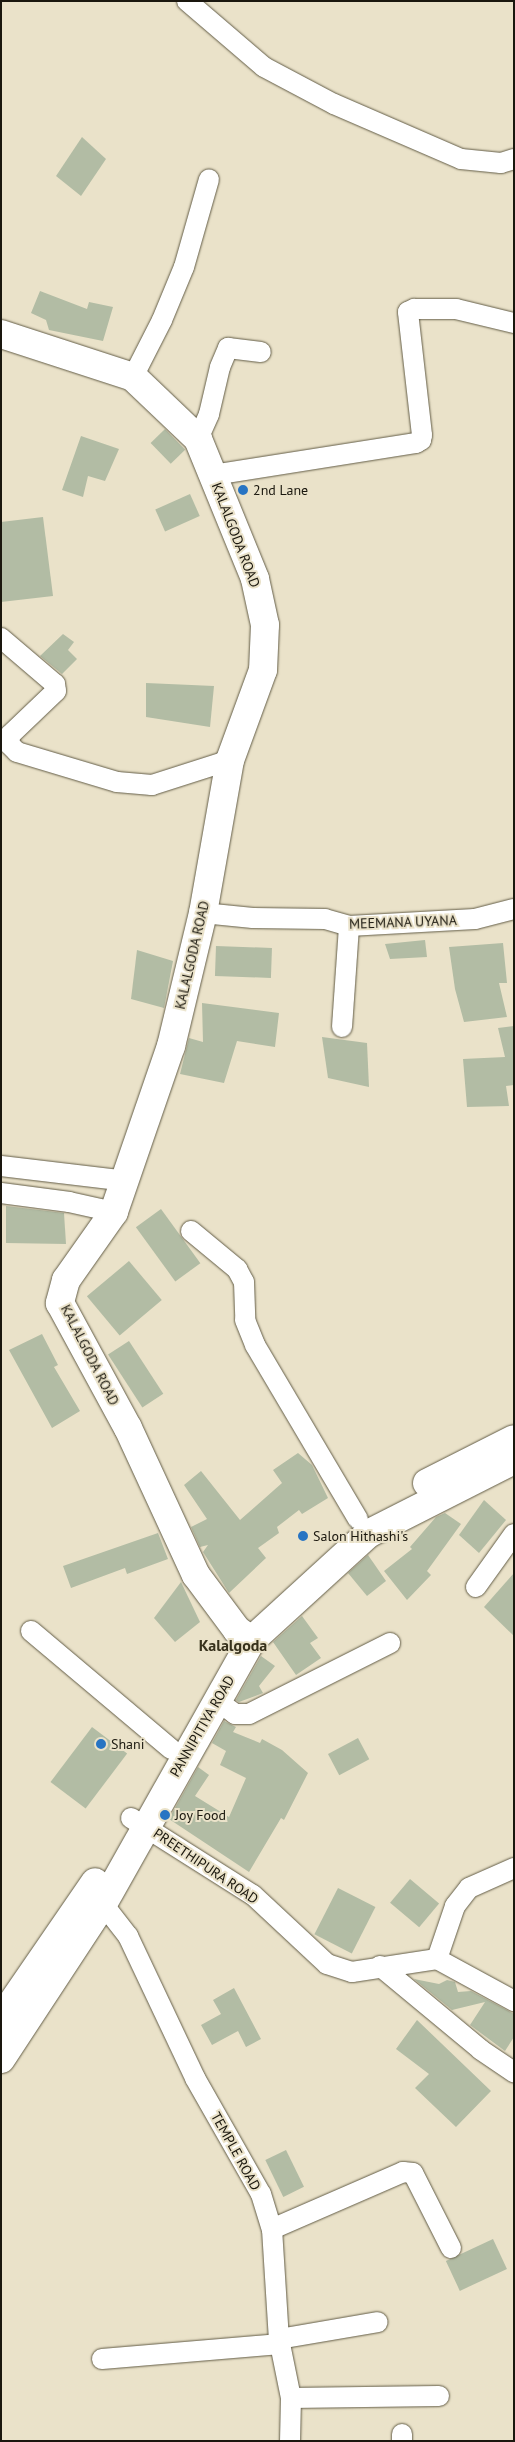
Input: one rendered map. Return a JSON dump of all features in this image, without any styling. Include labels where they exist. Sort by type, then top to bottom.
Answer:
[{"type":"street","points":[[187,1],[264,67],[334,104],[461,159],[501,163],[514,159]]},
{"type":"street","points":[[133,377],[162,320],[184,267],[209,178]]},
{"type":"street","points":[[213,475],[416,443],[422,434],[408,312],[414,309],[456,309],[514,323]]},
{"type":"street","name":"KALALGODA ROAD","points":[[1,334],[133,377],[198,439],[255,579],[264,625],[263,670],[230,760],[203,913],[171,1046],[127,1181],[114,1212],[66,1280],[60,1303],[128,1428],[196,1575],[245,1635]]},
{"type":"street","points":[[198,439],[209,414],[220,367],[228,348],[261,352]]},
{"type":"street","points":[[1,638],[51,679],[56,691],[10,735],[9,744],[17,752],[117,782],[152,785],[230,760]]},
{"type":"street","name":"MEEMANA UYANA","points":[[203,913],[253,918],[325,919],[349,926],[475,919],[514,909]]},
{"type":"street","points":[[342,1027],[349,926]]},
{"type":"street","points":[[1,1166],[127,1181]]},
{"type":"street","points":[[1,1193],[69,1202],[114,1212]]},
{"type":"street","points":[[191,1231],[240,1275],[244,1282],[245,1320],[255,1345],[358,1519]]},
{"type":"street","name":"PANNIPITIYA ROAD","points":[[1,2060],[139,1822],[216,1700],[245,1635],[368,1534],[512,1459]]},
{"type":"street","name":"PANNIPITIYA ROAD","points":[[139,1822],[171,1749],[245,1635],[358,1519],[512,1459]]},
{"type":"street","points":[[476,1586],[514,1534]]},
{"type":"street","points":[[31,1631],[171,1749]]},
{"type":"street","points":[[216,1700],[235,1714],[249,1714],[390,1643]]},
{"type":"street","name":"PREETHIPURA ROAD","points":[[139,1822],[253,1895],[327,1964],[352,1972],[380,1966],[438,1959]]},
{"type":"street","points":[[514,1868],[469,1888],[455,1906],[438,1959],[514,2001]]},
{"type":"street","name":"PANNIPITIYA ROAD","points":[[1,2019],[96,1899]]},
{"type":"street","name":"TEMPLE ROAD","points":[[96,1899],[128,1936],[195,2078],[260,2194],[272,2229],[279,2341],[291,2398],[290,2441]]},
{"type":"street","points":[[380,1966],[481,2050],[514,2072]]},
{"type":"street","points":[[272,2229],[403,2172],[413,2173],[451,2248]]},
{"type":"street","points":[[102,2360],[279,2341],[378,2322]]},
{"type":"street","points":[[291,2398],[439,2396]]},
{"type":"building","points":[[82,137],[106,159],[81,196],[56,176]]},
{"type":"building","points":[[40,291],[87,309],[89,302],[113,307],[103,341],[49,330],[46,320],[31,313]]},
{"type":"building","points":[[165,429],[185,450],[171,464],[151,443]]},
{"type":"building","points":[[81,436],[119,449],[105,481],[88,476],[83,497],[62,490]]},
{"type":"building","points":[[190,494],[200,516],[165,531],[155,509]]},
{"type":"building","points":[[43,517],[53,596],[1,602],[1,522]]},
{"type":"building","points":[[63,634],[74,642],[68,650],[77,659],[62,674],[40,656]]},
{"type":"building","points":[[146,683],[214,686],[210,727],[146,717]]},
{"type":"building","points":[[425,940],[427,957],[390,959],[385,944]]},
{"type":"building","points":[[503,943],[507,983],[499,983],[507,1017],[464,1022],[455,989],[449,947]]},
{"type":"building","points":[[216,946],[272,948],[271,978],[215,976]]},
{"type":"building","points":[[137,950],[173,961],[164,1008],[131,999]]},
{"type":"building","points":[[202,1003],[279,1013],[275,1047],[237,1041],[224,1083],[180,1074],[189,1038],[203,1042]]},
{"type":"building","points":[[514,1026],[514,1085],[506,1086],[509,1106],[467,1107],[463,1059],[505,1057],[498,1028]]},
{"type":"building","points":[[322,1037],[367,1043],[369,1087],[328,1078]]},
{"type":"building","points":[[6,1206],[64,1213],[66,1244],[6,1243]]},
{"type":"building","points":[[161,1209],[200,1263],[175,1281],[136,1227]]},
{"type":"building","points":[[129,1261],[162,1300],[120,1335],[87,1296]]},
{"type":"building","points":[[42,1334],[58,1365],[54,1367],[80,1411],[52,1428],[9,1350]]},
{"type":"building","points":[[129,1341],[163,1394],[142,1407],[108,1355]]},
{"type":"building","points":[[298,1453],[312,1465],[328,1498],[302,1514],[299,1510],[277,1527],[279,1533],[258,1548],[266,1558],[229,1593],[203,1552],[208,1545],[200,1547],[191,1527],[207,1519],[184,1485],[201,1471],[240,1520],[282,1483],[273,1470]]},
{"type":"building","points":[[484,1500],[506,1520],[479,1553],[459,1535]]},
{"type":"building","points":[[445,1513],[461,1524],[427,1571],[431,1575],[407,1600],[384,1571],[412,1549],[410,1547],[436,1517]]},
{"type":"building","points":[[158,1533],[168,1559],[127,1574],[125,1568],[71,1588],[63,1566]]},
{"type":"building","points":[[368,1555],[386,1581],[367,1596],[348,1573]]},
{"type":"building","points":[[514,1573],[514,1636],[484,1607]]},
{"type":"building","points":[[181,1582],[200,1622],[175,1642],[154,1618]]},
{"type":"building","points":[[302,1616],[318,1638],[310,1643],[321,1658],[296,1675],[273,1642]]},
{"type":"building","points":[[261,1656],[275,1666],[259,1686],[263,1693],[239,1702],[236,1700]]},
{"type":"building","points":[[224,1721],[236,1727],[233,1732],[260,1743],[262,1739],[282,1750],[308,1773],[284,1820],[281,1818],[249,1872],[169,1819],[198,1767],[209,1775],[195,1796],[229,1817],[246,1778],[220,1765],[226,1751],[212,1743]]},
{"type":"building","points":[[92,1727],[127,1753],[86,1809],[50,1782]]},
{"type":"building","points":[[358,1738],[369,1759],[339,1775],[328,1754]]},
{"type":"building","points":[[410,1879],[439,1903],[419,1927],[390,1903]]},
{"type":"building","points":[[338,1888],[375,1907],[352,1953],[314,1934]]},
{"type":"building","points":[[414,1979],[439,1984],[447,1980],[455,1982],[458,1992],[471,1991],[514,2014],[514,2037],[505,2051],[470,2025],[485,2002],[452,2010]]},
{"type":"building","points":[[234,1988],[261,2039],[246,2047],[238,2031],[212,2045],[201,2025],[221,2014],[213,2000]]},
{"type":"building","points":[[417,2020],[491,2091],[456,2127],[415,2088],[429,2074],[396,2049]]},
{"type":"building","points":[[286,2150],[304,2187],[283,2197],[265,2160]]},
{"type":"building","points":[[493,2239],[507,2269],[460,2291],[446,2261]]},
{"type":"place","name":"2nd Lane","points":[[243,490]]},
{"type":"place","name":"Salon Hithashi's","points":[[303,1536]]},
{"type":"place","name":"Shani","points":[[101,1744]]},
{"type":"place","name":"Joy Food","points":[[165,1815]]},
{"type":"district","name":"Kalalgoda","points":[[233,1645]]}]
